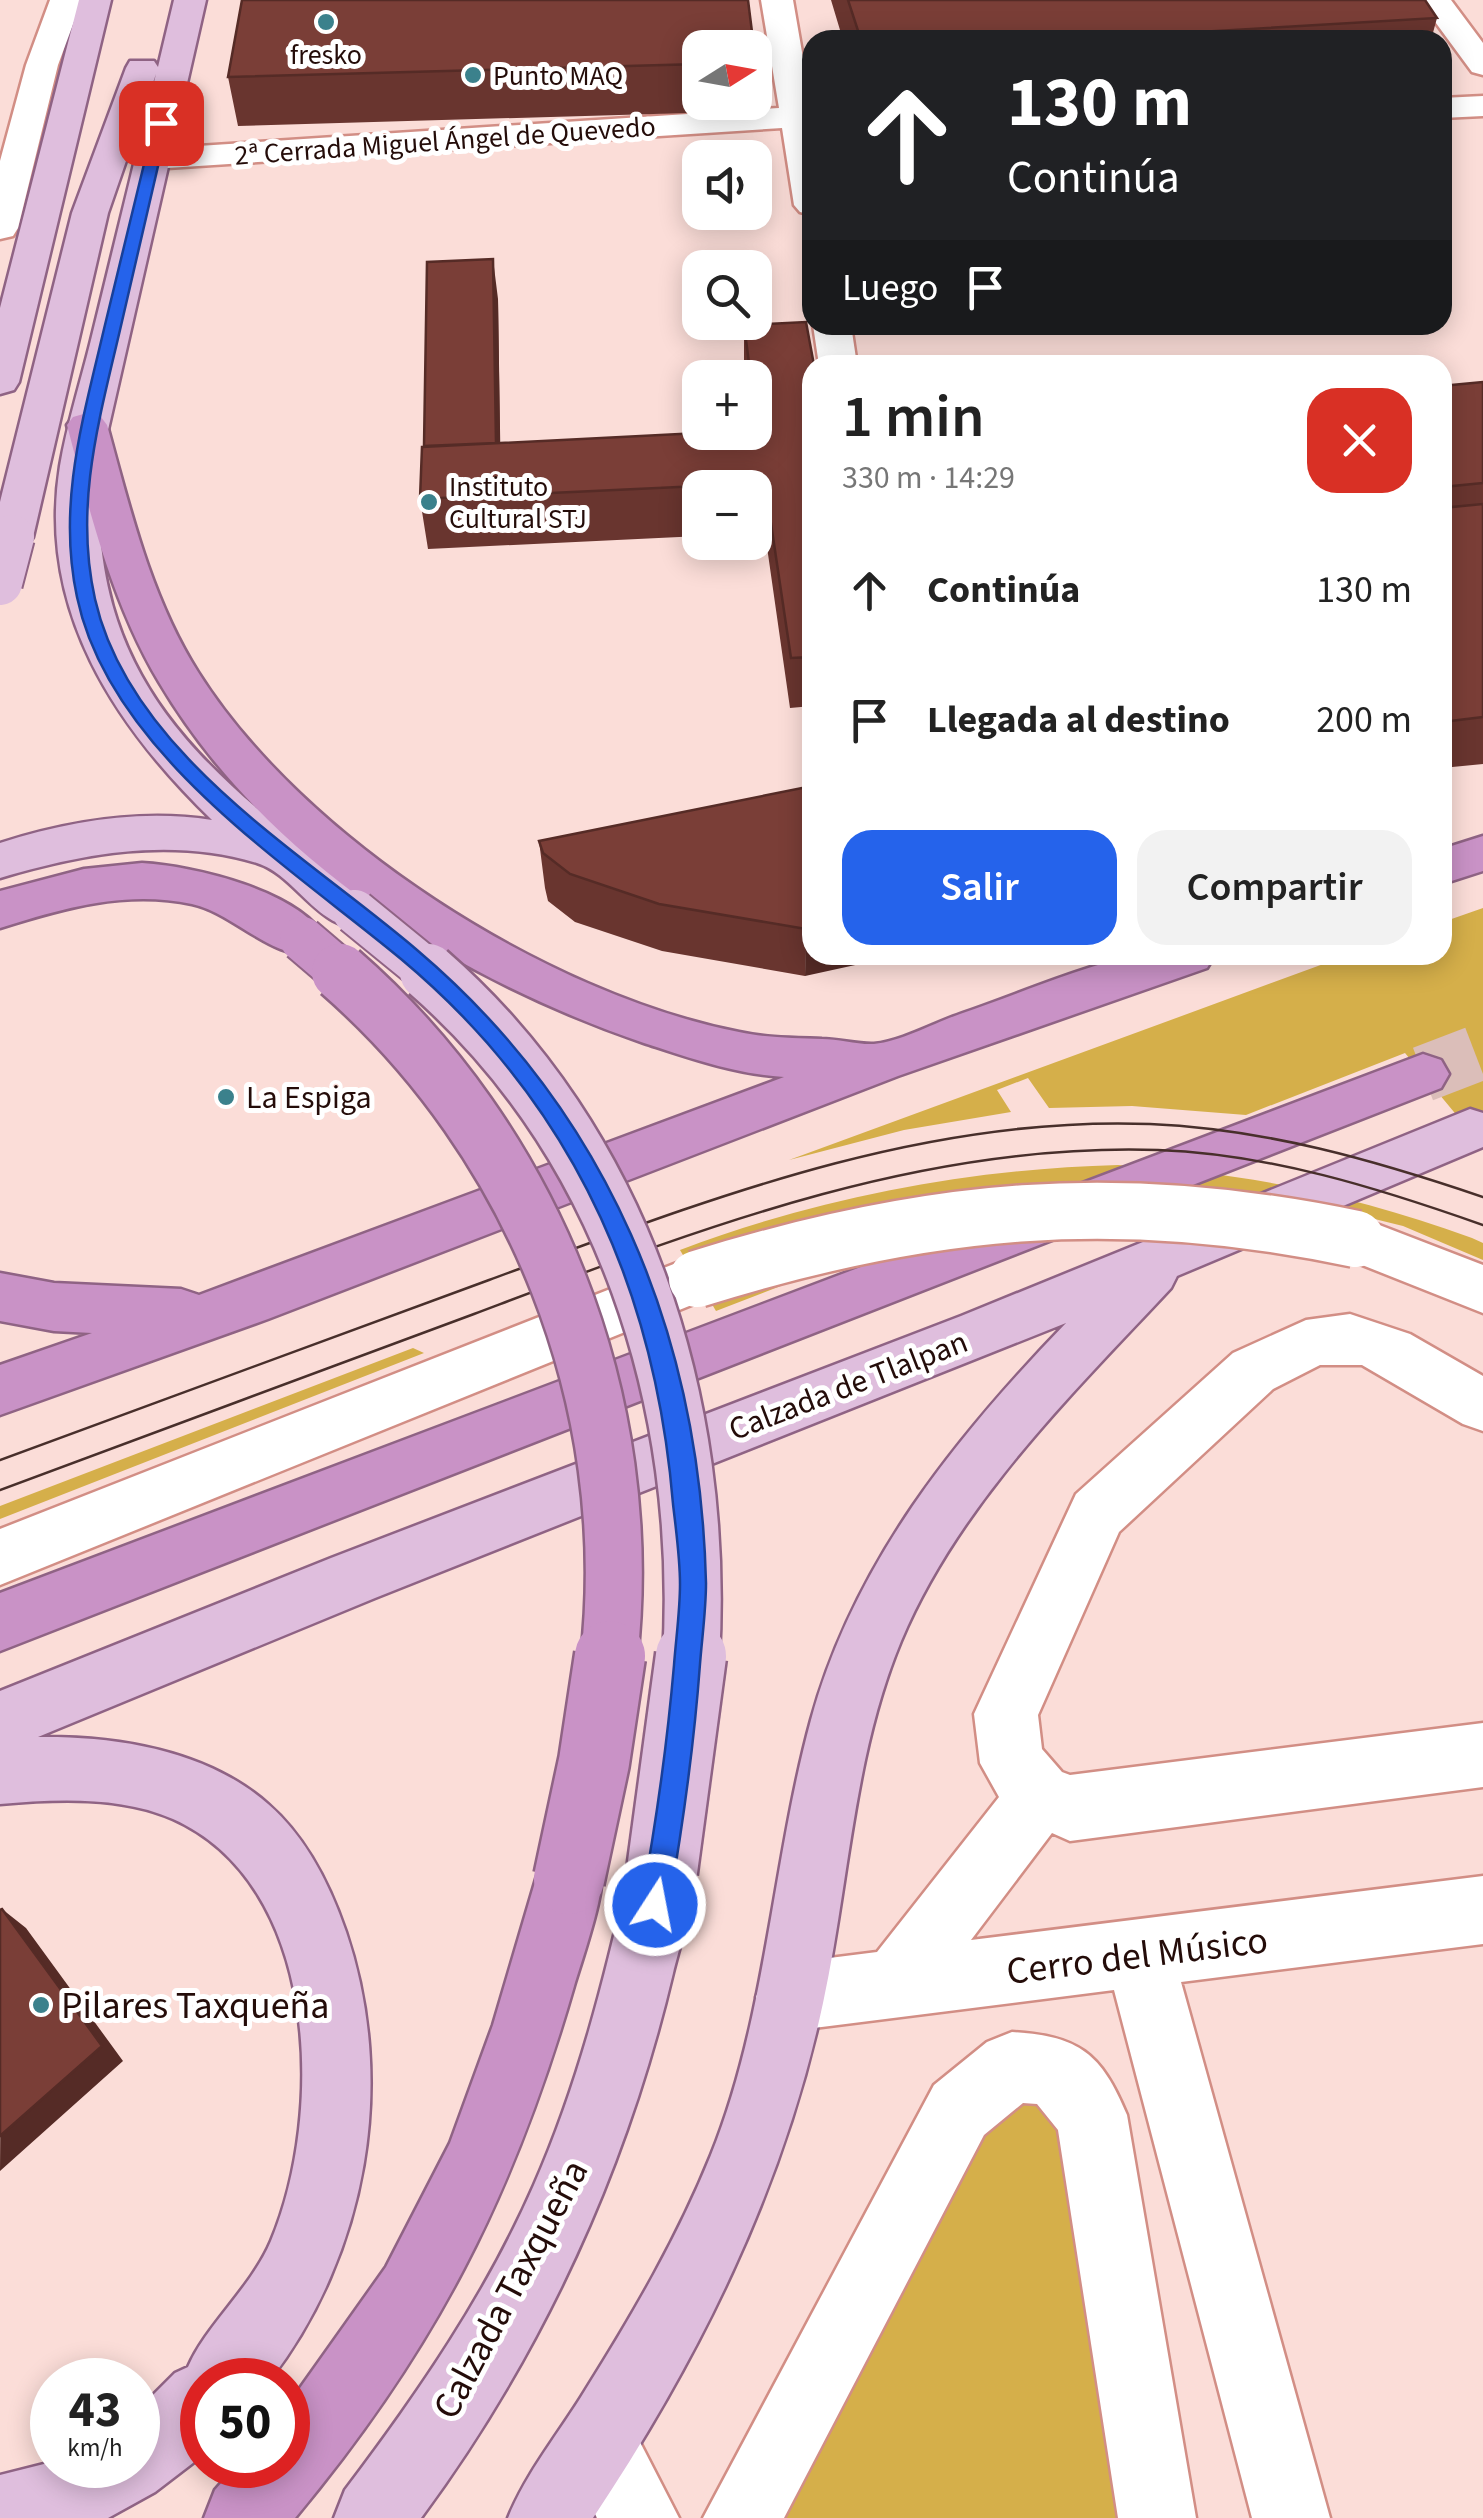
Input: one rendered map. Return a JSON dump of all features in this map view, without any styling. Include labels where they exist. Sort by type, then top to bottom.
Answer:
[{"type":"highway","points":[[88,425],[107,506],[132,581],[180,679],[228,747],[331,847],[488,954],[605,1010],[746,1054],[880,1062]]},
{"type":"highway","points":[[1452,864],[1483,853]]},
{"type":"highway","points":[[0,910],[86,886],[143,881],[174,883],[228,897],[302,939],[368,994],[427,1060],[488,1140],[540,1234],[580,1340],[603,1451],[615,1563],[611,1648],[600,1740],[550,1955],[501,2104],[468,2187],[431,2262],[310,2442],[243,2518]]},
{"type":"highway","points":[[0,1390],[248,1302],[880,1062],[1161,965]]},
{"type":"highway","points":[[0,1622],[1423,1074]]},
{"type":"highway","points":[[0,1298],[54,1307],[166,1313],[198,1312],[248,1302]]},
{"type":"main road","points":[[0,382],[94,0]]},
{"type":"main road","points":[[0,583],[90,213],[144,64],[180,0]]},
{"type":"main road","name":"Calzada Taxqueña","points":[[190,0],[80,464],[76,530],[92,618],[129,694],[180,759],[273,849],[444,984],[500,1043],[546,1100],[611,1210],[640,1277],[680,1434],[693,1585],[680,1756],[662,1871],[641,1973],[576,2173],[546,2240],[457,2399],[373,2518]]},
{"type":"main road","points":[[6,556],[48,551],[76,530]]},
{"type":"main road","points":[[0,861],[64,842],[125,832],[217,836],[273,849]]},
{"type":"main road","name":"Calzada de Tlalpan","points":[[0,1722],[1166,1256],[1470,1130]]},
{"type":"main road","points":[[547,2518],[599,2442],[662,2336],[744,2160],[790,1996],[820,1822],[850,1694],[895,1586],[940,1514],[990,1447],[1031,1398],[1166,1256]]},
{"type":"main road","points":[[0,1772],[38,1768],[95,1770],[177,1787],[213,1804],[246,1827],[278,1862],[304,1904],[322,1955],[333,2011],[336,2080],[321,2198],[307,2245],[287,2290],[240,2358]]},
{"type":"main road","points":[[160,2441],[180,2423]]},
{"type":"main road","points":[[0,2514],[68,2497],[85,2488]]},
{"type":"street","points":[[0,228],[28,68],[66,0]]},
{"type":"street","points":[[777,0],[802,142]]},
{"type":"street","points":[[1435,0],[1483,65]]},
{"type":"street","points":[[1452,108],[1483,106]]},
{"type":"street","name":"2ª Cerrada Miguel Ángel de Quevedo","points":[[152,159],[798,117]]},
{"type":"street","points":[[0,1557],[697,1279],[844,1237],[1060,1210],[1194,1212],[1307,1227],[1356,1239],[1483,1289]]},
{"type":"street","points":[[1483,1406],[1366,1341],[1321,1340],[1280,1354],[1254,1372],[1098,1513],[1006,1714],[1012,1763],[1040,1796],[1070,1808],[1483,1754]]},
{"type":"street","points":[[894,1984],[1040,1796]]},
{"type":"street","name":"Cerro del Músico","points":[[790,1996],[1139,1956],[1483,1910]]},
{"type":"street","points":[[1139,1956],[1291,2518]]},
{"type":"street","points":[[742,2518],[960,2110],[1012,2066],[1054,2070],[1091,2115],[1157,2518]]},
{"type":"street","points":[[599,2442],[640,2518]]},
{"type":"shaded area","points":[[1483,908],[1483,1147],[1405,1053],[1246,1115],[1132,1106],[1049,1108],[1028,1078],[997,1090],[1011,1112],[904,1130],[789,1160],[1321,965],[1452,965],[1452,919]]},
{"type":"shaded area","points":[[1118,1165],[1255,1180],[1383,1209],[1483,1243],[1483,1260],[1403,1226],[1334,1209],[1237,1191],[1169,1187],[871,1251],[716,1311],[680,1250],[787,1215],[896,1189],[1006,1173]]},
{"type":"shaded area","points":[[413,1348],[424,1353],[0,1519],[0,1506]]},
{"type":"shaded area","points":[[1055,2070],[1157,2518],[722,2518],[959,2110]]},
{"type":"building","points":[[242,0],[748,0],[752,30],[682,30],[682,64],[228,77]]},
{"type":"building","points":[[848,0],[1425,0],[1437,18],[1232,30],[858,30]]},
{"type":"building","points":[[493,259],[496,443],[424,446],[427,262]]},
{"type":"building","points":[[802,322],[802,335],[808,335],[812,355],[802,355],[802,657],[791,658],[772,530],[772,470],[682,470],[682,487],[420,499],[422,447],[682,434],[682,450],[772,450],[772,360],[749,360],[746,340],[772,340],[772,324]]},
{"type":"building","points":[[1483,382],[1483,483],[1452,486],[1452,385]]},
{"type":"building","points":[[1483,504],[1483,717],[1452,721],[1452,507]]},
{"type":"building","points":[[802,788],[802,928],[659,904],[570,874],[543,853],[539,841]]},
{"type":"building","name":"Pilares Taxqueña","points":[[0,1910],[102,2046],[0,2136]]},
{"type":"tunnel","points":[[1423,1074],[1483,1051]]},
{"type":"tram line","points":[[0,1460],[731,1194],[813,1169],[979,1134],[1064,1125],[1150,1124],[1236,1132],[1319,1148],[1483,1197]]},
{"type":"tram line","points":[[0,1490],[640,1252],[809,1198],[895,1176],[1069,1151],[1200,1153],[1323,1175],[1483,1225]]},
{"type":"place","name":"fresko","points":[[326,22]]},
{"type":"place","name":"Punto MAQ","points":[[473,75]]},
{"type":"place","name":"Instituto Cultural STJ","points":[[429,502]]},
{"type":"place","name":"La Espiga","points":[[226,1097]]},
{"type":"place","name":"Pilares Taxqueña","points":[[41,2005]]},
{"type":"route","points":[[161,123],[80,464],[76,530],[86,599],[117,674],[143,715],[180,759],[273,849],[444,984],[500,1043],[564,1126],[627,1243],[658,1338],[680,1434],[693,1585],[690,1668],[678,1774],[655,1905]]}]
